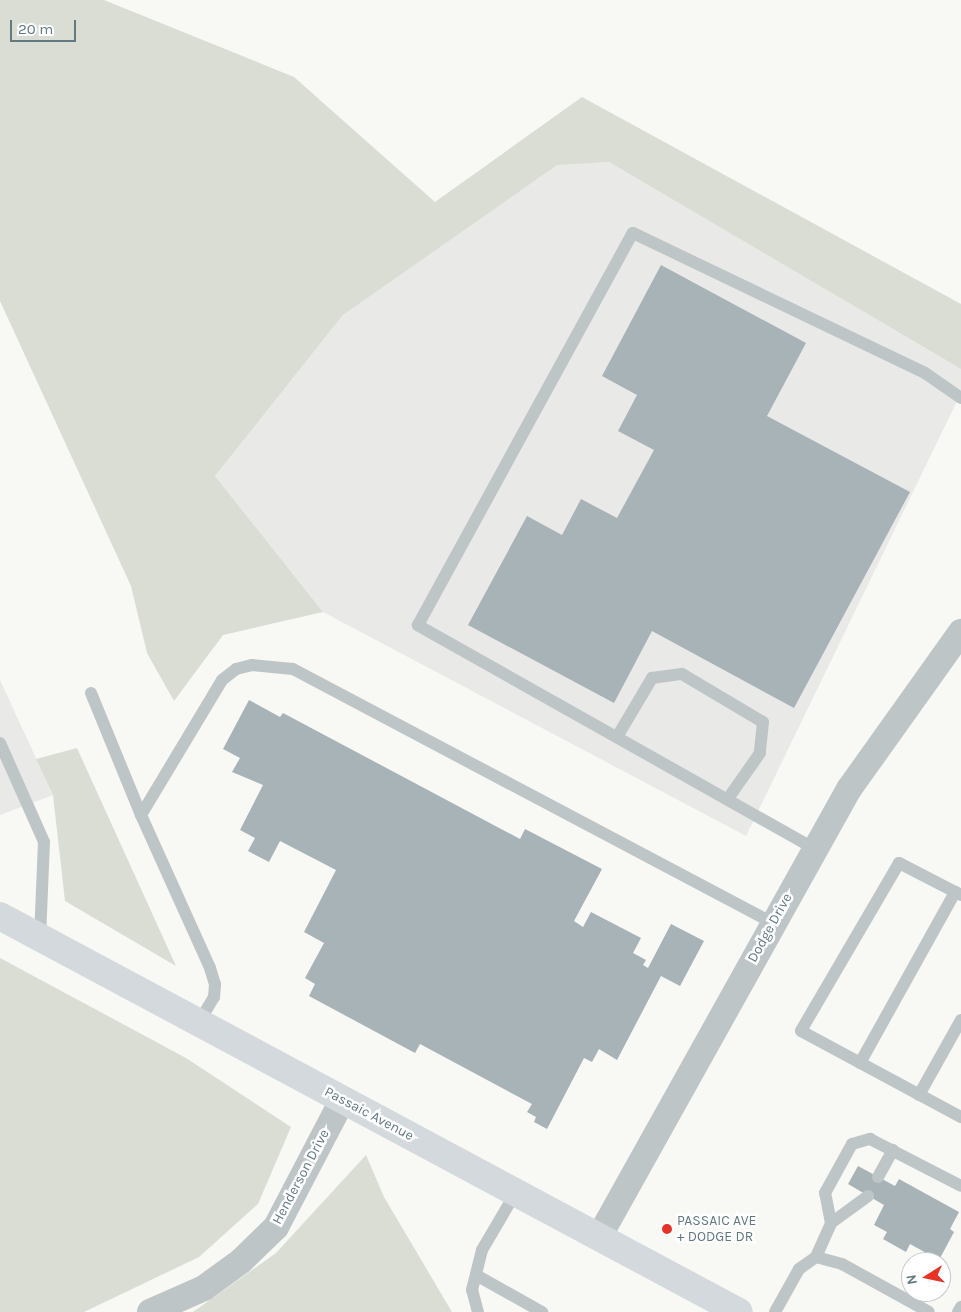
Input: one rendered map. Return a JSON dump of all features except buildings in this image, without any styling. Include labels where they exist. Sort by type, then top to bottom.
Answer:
[{"type":"main road","name":"Passaic Avenue","points":[[0,916],[738,1312]]},
{"type":"street","name":"Dodge Drive","points":[[599,1237],[849,789],[961,632]]},
{"type":"street","name":"Henderson Drive","points":[[150,1312],[204,1288],[241,1261],[276,1227],[343,1099]]},
{"type":"lane","points":[[815,849],[418,625],[633,233],[925,373],[961,398]]},
{"type":"lane","points":[[141,815],[222,680],[236,669],[252,665],[293,669],[773,923]]},
{"type":"lane","points":[[617,737],[652,678],[682,674],[762,722],[760,753],[727,800]]},
{"type":"lane","points":[[91,693],[141,815],[215,984],[214,997],[200,1022]]},
{"type":"lane","points":[[0,743],[44,842],[40,937]]},
{"type":"lane","points":[[860,1063],[958,894],[899,863],[800,1031],[961,1117]]},
{"type":"lane","points":[[919,1095],[961,1020]]},
{"type":"lane","points":[[831,1223],[825,1193],[852,1144],[870,1139],[961,1186]]},
{"type":"lane","points":[[878,1177],[893,1150]]},
{"type":"lane","points":[[478,1312],[472,1290],[482,1250],[516,1192]]},
{"type":"lane","points":[[775,1312],[800,1269],[816,1257],[831,1223],[868,1196]]},
{"type":"lane","points":[[816,1257],[842,1264],[929,1312]]},
{"type":"lane","points":[[476,1275],[542,1312]]},
{"type":"lane","points":[[958,1312],[961,1307]]},
{"type":"shaded area","points":[[0,0],[104,0],[294,77],[435,202],[582,97],[961,304],[961,369],[609,162],[557,165],[343,315],[215,476],[323,612],[223,635],[174,701],[147,653],[131,586],[0,301]]},
{"type":"shaded area","points":[[609,162],[961,369],[961,393],[746,836],[323,612],[215,476],[343,315],[557,164]]},
{"type":"shaded area","points":[[0,680],[53,795],[0,815]]},
{"type":"shaded area","points":[[77,748],[176,966],[65,901],[53,795],[36,759]]},
{"type":"shaded area","points":[[0,958],[186,1058],[291,1127],[258,1204],[199,1257],[84,1312],[0,1312]]},
{"type":"shaded area","points":[[366,1155],[384,1197],[452,1312],[193,1312],[276,1253]]},
{"type":"place","name":"PASSAIC AVE + DODGE DR","points":[[667,1229]]}]
